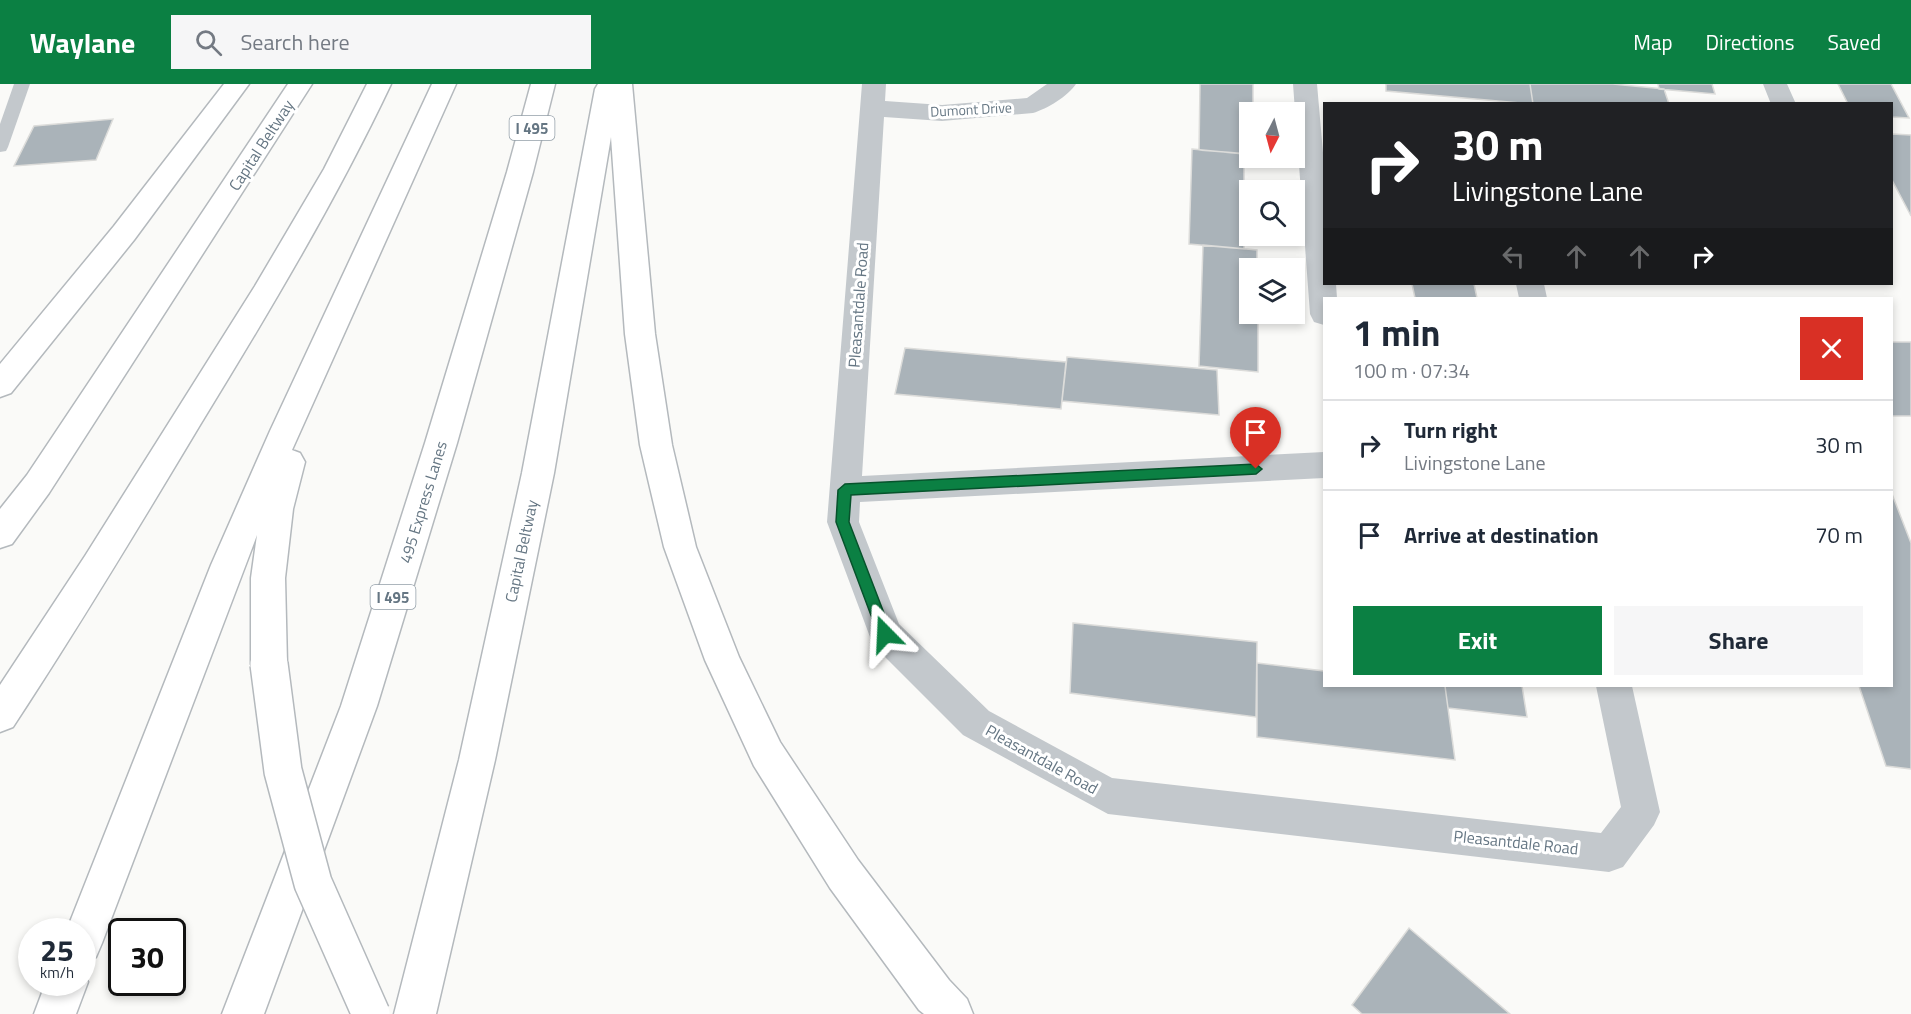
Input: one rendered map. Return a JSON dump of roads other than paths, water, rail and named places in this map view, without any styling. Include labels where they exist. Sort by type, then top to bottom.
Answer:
[{"type":"highway","points":[[0,385],[124,233],[237,84]]},
{"type":"highway","name":"Capital Beltway","points":[[0,534],[38,484],[300,84]]},
{"type":"highway","points":[[0,715],[236,342],[312,216],[379,84]]},
{"type":"highway","points":[[92,918],[228,565],[285,431],[444,84]]},
{"type":"highway","name":"495 Express Lanes","points":[[243,1014],[359,706],[441,443],[520,172],[543,84]]},
{"type":"highway","name":"Capital Beltway","points":[[415,1014],[477,760],[538,473],[608,84]]},
{"type":"highway","points":[[620,84],[622,138],[640,334],[657,445],[680,547],[723,660],[767,754],[844,874],[934,994],[952,1014]]},
{"type":"highway","points":[[337,319],[291,455],[277,509],[268,578],[269,663],[283,771],[313,883],[370,1014]]},
{"type":"highway","points":[[55,1014],[62,996]]},
{"type":"street","name":"Dumont Drive","points":[[873,96],[942,113],[1033,105],[1064,84]]},
{"type":"street","points":[[1305,84],[1316,129],[1323,297]]},
{"type":"street","points":[[1775,84],[1783,102]]},
{"type":"street","name":"Pleasantdale Road","points":[[873,96],[843,522],[885,634],[976,723],[1108,796],[1609,853],[1641,813],[1614,687]]},
{"type":"street","points":[[845,490],[1323,465]]},
{"type":"lane","points":[[0,147],[22,84]]}]
